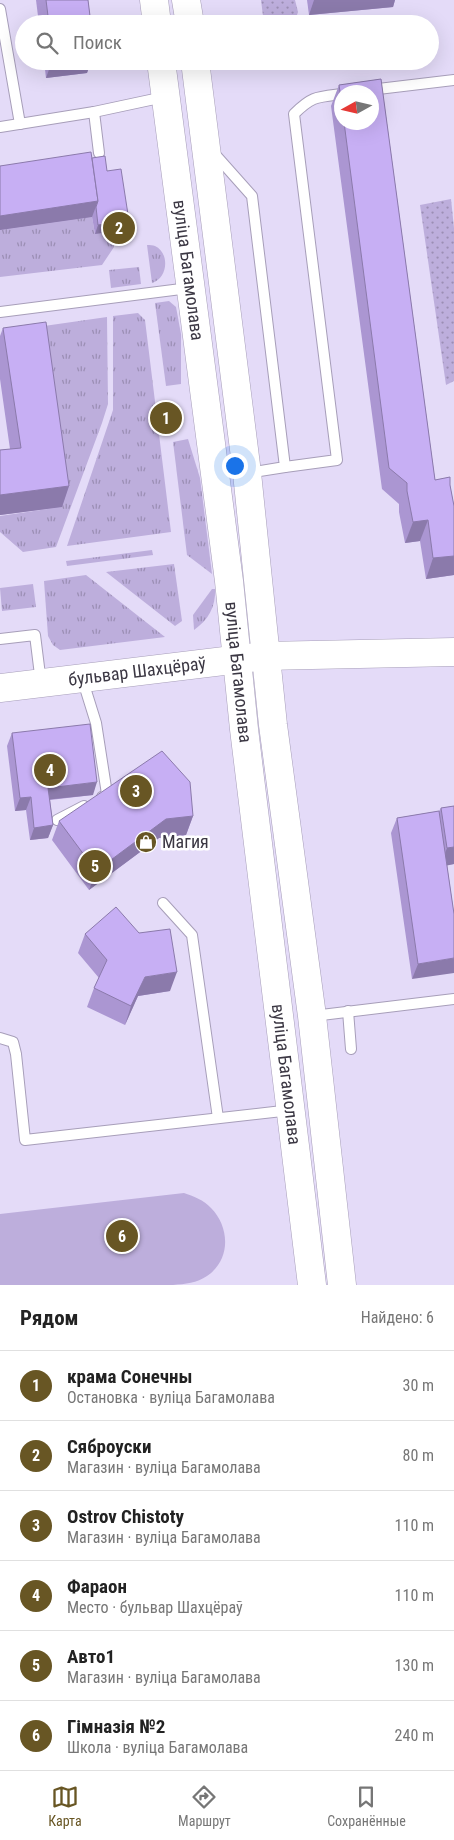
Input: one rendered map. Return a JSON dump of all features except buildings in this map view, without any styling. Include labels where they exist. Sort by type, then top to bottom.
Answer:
[{"type":"main road","points":[[154,0],[156,15]]},
{"type":"main road","points":[[186,0],[188,15]]},
{"type":"main road","name":"вуліца Багамолава","points":[[162,70],[229,581],[236,660],[312,1285]]},
{"type":"main road","name":"вуліца Багамолава","points":[[196,70],[247,473],[274,735],[312,1016],[342,1285]]},
{"type":"main road","name":"бульвар Шахцёраў","points":[[0,688],[265,656],[454,652]]},
{"type":"main road","points":[[280,1020],[312,1016]]},
{"type":"lane","points":[[0,9],[20,124]]},
{"type":"lane","points":[[379,89],[454,80]]},
{"type":"lane","points":[[247,473],[337,460],[294,114],[307,101],[317,97],[334,95]]},
{"type":"lane","points":[[0,127],[94,112],[165,97]]},
{"type":"lane","points":[[94,112],[99,153]]},
{"type":"lane","points":[[206,144],[252,196],[285,467]]},
{"type":"lane","points":[[0,312],[190,288]]},
{"type":"lane","points":[[0,639],[35,635],[41,683]]},
{"type":"lane","points":[[57,820],[108,794],[96,723],[81,677]]},
{"type":"lane","points":[[163,903],[192,935],[218,1118]]},
{"type":"lane","points":[[312,1016],[454,998]]},
{"type":"lane","points":[[348,1011],[351,1049]]},
{"type":"lane","points":[[0,1038],[13,1042],[15,1048],[25,1140],[292,1110]]},
{"type":"green space","points":[[261,0],[295,0],[297,15],[263,15]]},
{"type":"green space","points":[[451,199],[454,228],[454,381],[446,385],[420,205]]},
{"type":"green space","points":[[92,217],[95,234],[112,232],[114,247],[102,265],[0,277],[0,230]]},
{"type":"green space","points":[[147,245],[160,249],[165,259],[164,271],[152,283]]},
{"type":"green space","points":[[139,267],[141,284],[111,288],[109,270]]},
{"type":"green space","points":[[169,301],[176,307],[181,334],[181,384],[166,386],[155,303]]},
{"type":"green space","points":[[138,313],[145,320],[171,532],[67,546],[113,410],[113,316]]},
{"type":"green space","points":[[107,317],[108,404],[102,423],[56,547],[23,552],[0,532],[0,516],[61,507],[37,327]]},
{"type":"green space","points":[[188,439],[200,478],[212,574],[187,555],[173,442]]},
{"type":"green space","points":[[152,550],[153,555],[67,566],[66,561]]},
{"type":"green space","points":[[174,564],[182,621],[175,626],[106,572]]},
{"type":"green space","points":[[86,575],[165,637],[60,650],[53,645],[48,636],[44,581]]},
{"type":"green space","points":[[33,584],[36,607],[2,611],[0,588]]},
{"type":"green space","points":[[212,589],[215,589],[215,596],[210,612],[194,630],[193,615]]},
{"type":"green space","points":[[184,1193],[208,1205],[222,1224],[224,1234],[224,1252],[220,1261],[215,1269],[199,1280],[173,1285],[0,1285],[0,1214]]},
{"type":"place","name":"Сяброуски","points":[[119,228]]},
{"type":"place","name":"крама Сонечны","points":[[166,418]]},
{"type":"place","name":"Фараон","points":[[50,770]]},
{"type":"place","name":"Ostrov Chistoty","points":[[136,791]]},
{"type":"place","name":"Магия","points":[[146,842]]},
{"type":"place","name":"Авто1","points":[[95,866]]},
{"type":"place","name":"Гімназія №2","points":[[122,1236]]}]
